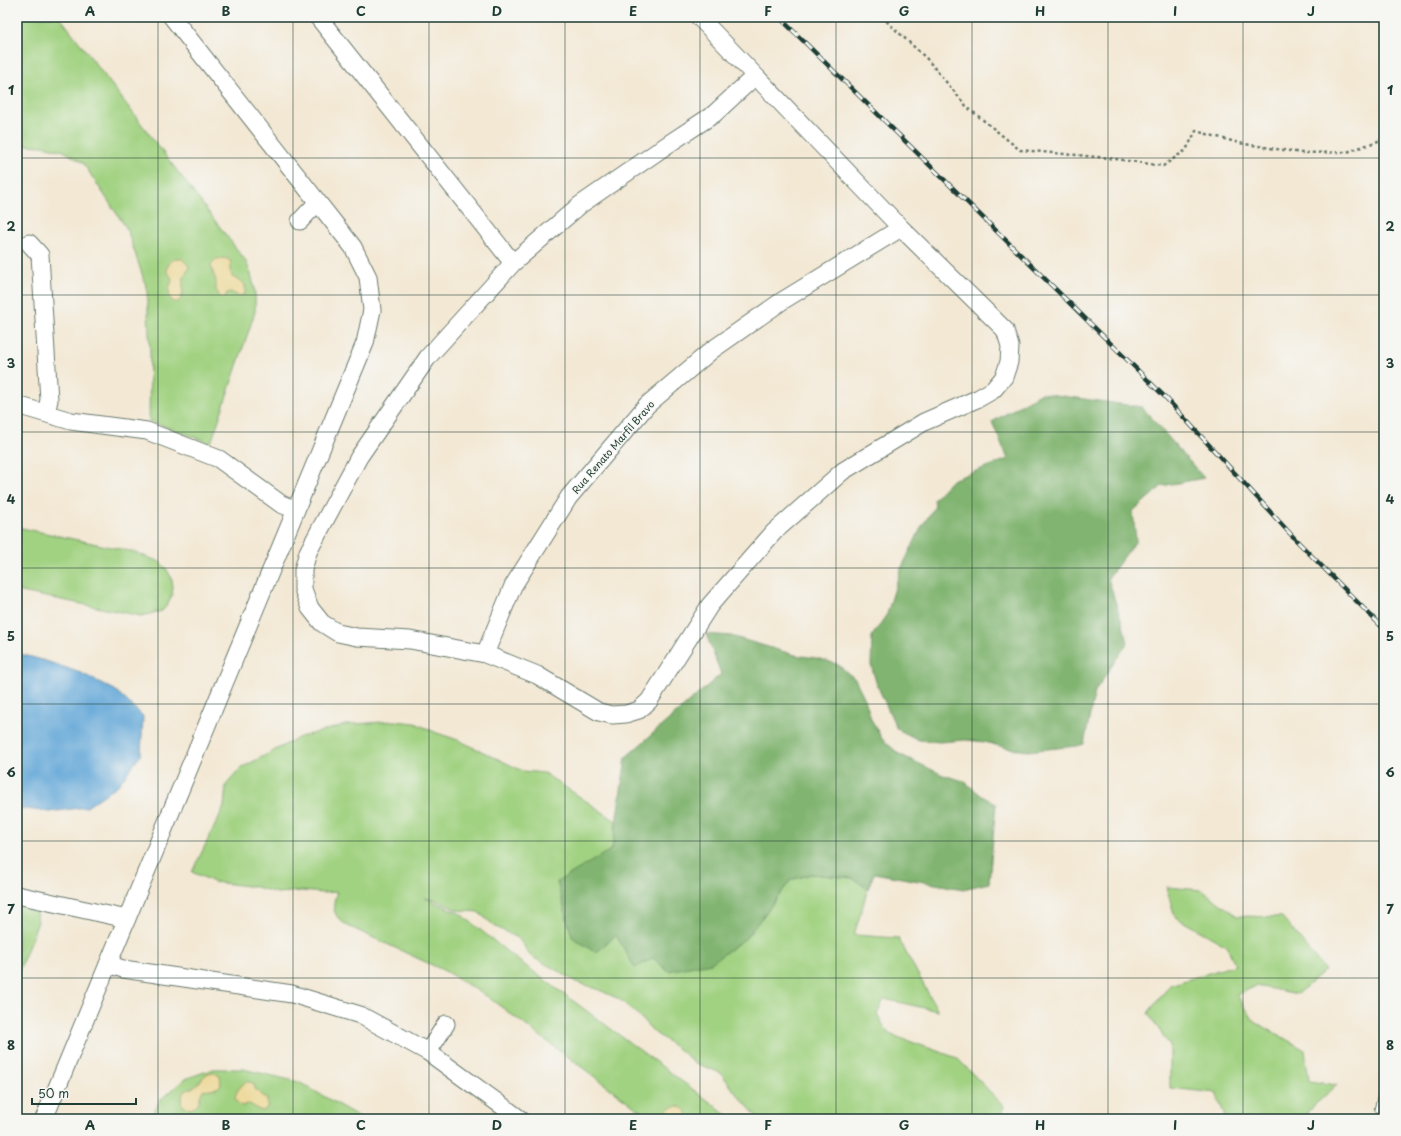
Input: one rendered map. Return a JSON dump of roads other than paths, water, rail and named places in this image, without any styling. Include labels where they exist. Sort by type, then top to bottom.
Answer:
[{"type":"street","points":[[44,1119],[365,343],[372,310],[368,277],[354,247],[317,203],[172,17]]},
{"type":"street","points":[[318,17],[514,263]]},
{"type":"street","points":[[699,17],[901,228],[1005,330],[1010,346],[1009,362],[1004,377],[993,390],[980,398],[924,422],[843,472],[774,532],[710,605],[657,690],[649,701],[639,710],[626,714],[612,715],[599,712],[537,675],[485,654],[410,640],[357,637],[338,633],[322,623],[310,608],[303,589],[302,570],[308,552],[360,457],[428,357],[514,263],[580,205],[714,114],[755,76]]},
{"type":"street","points":[[300,221],[317,203]]},
{"type":"street","name":"Rua Renato Marfil Bravo","points":[[485,654],[513,586],[569,497],[647,405],[712,350],[782,301],[901,228]]},
{"type":"street","points":[[29,242],[40,255],[49,400],[46,413]]},
{"type":"street","points":[[17,405],[71,421],[147,431],[219,459],[281,504],[296,510]]},
{"type":"street","points":[[17,895],[127,919]]},
{"type":"street","points":[[108,964],[123,969],[292,994],[360,1015],[428,1052],[520,1119]]},
{"type":"street","points":[[428,1052],[446,1024]]},
{"type":"lane","points":[[1379,1108],[1384,1089]]},
{"type":"water","points":[[17,653],[81,673],[115,690],[143,716],[141,755],[118,785],[87,807],[50,812],[17,808]]},
{"type":"railway","points":[[779,17],[1166,398],[1296,540],[1384,629]]}]
